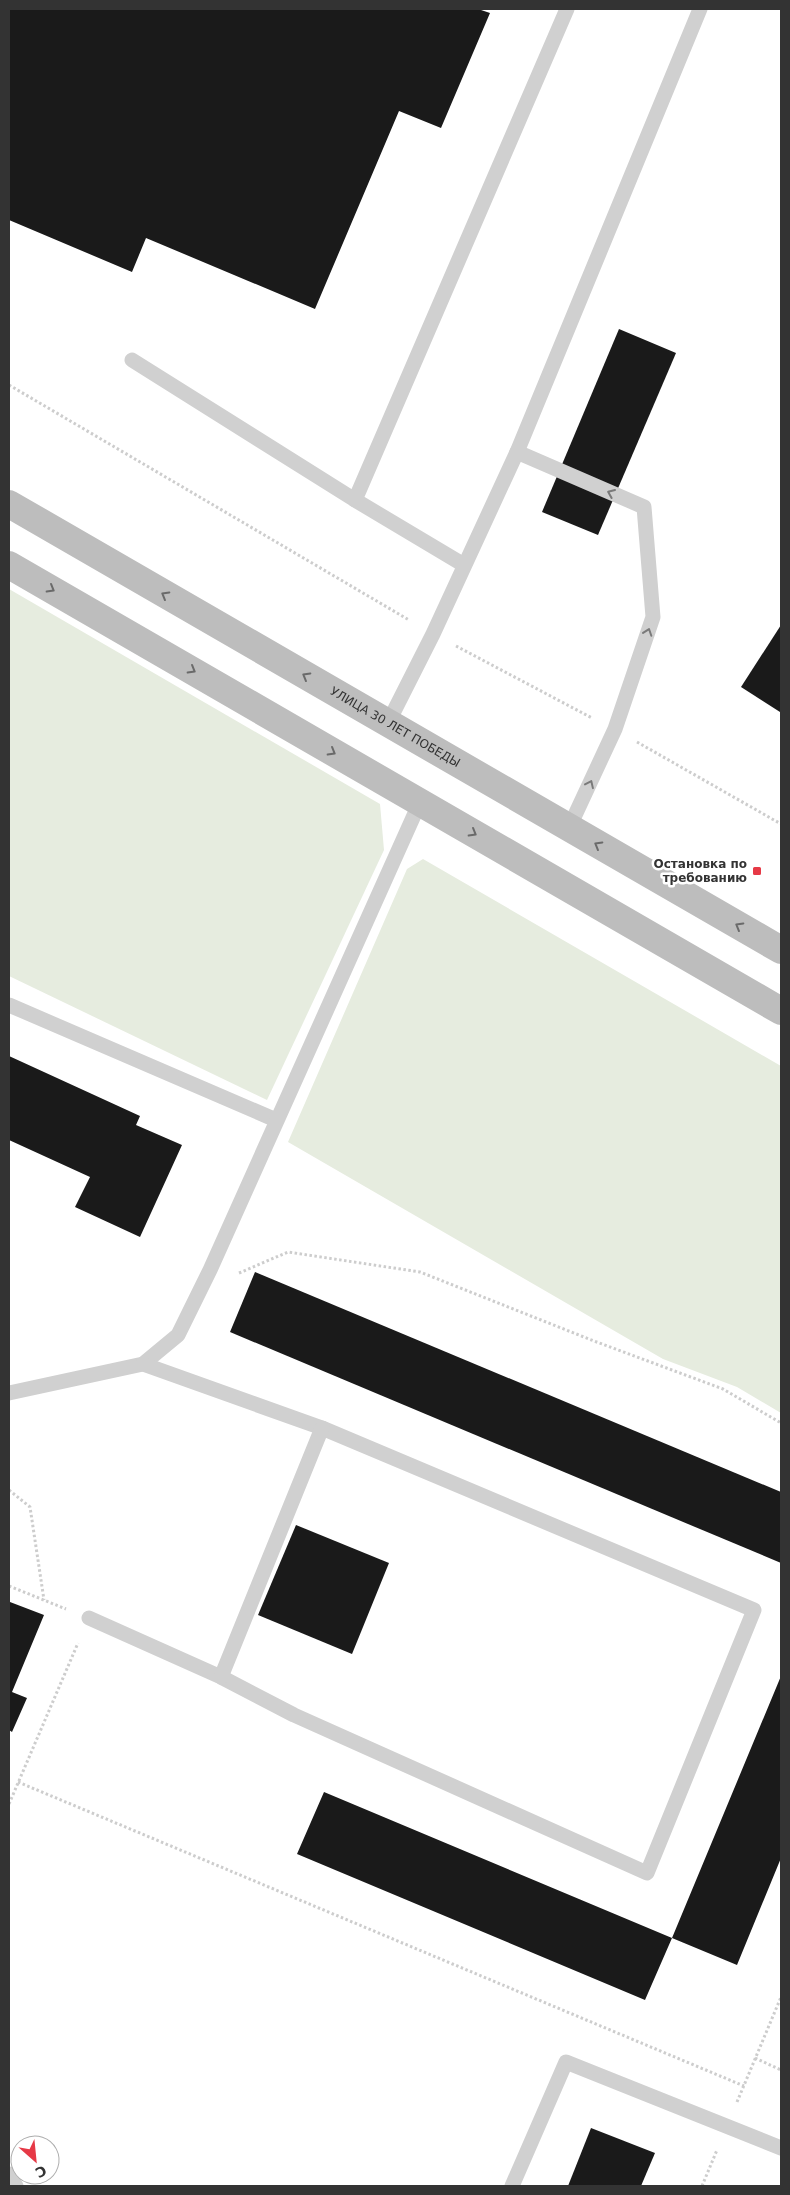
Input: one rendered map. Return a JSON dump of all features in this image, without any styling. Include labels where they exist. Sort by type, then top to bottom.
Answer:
[{"type":"main road","name":"УЛИЦА 30 ЛЕТ ПОБЕДЫ","points":[[9,504],[781,950]]},
{"type":"main road","points":[[9,565],[781,1011]]},
{"type":"lane","points":[[356,500],[567,9]]},
{"type":"lane","points":[[388,723],[433,634],[517,452],[700,9]]},
{"type":"lane","points":[[132,360],[464,565]]},
{"type":"lane","points":[[517,452],[644,507],[653,617],[615,729],[569,828]]},
{"type":"lane","points":[[9,1392],[144,1364],[178,1335],[201,1289],[420,802]]},
{"type":"lane","points":[[9,1005],[276,1120]]},
{"type":"lane","points":[[89,1618],[221,1676],[294,1715],[647,1873],[754,1610],[322,1428],[144,1364]]},
{"type":"lane","points":[[221,1676],[322,1428]]},
{"type":"lane","points":[[512,2186],[566,2062],[781,2148]]},
{"type":"lane","points":[[9,2174],[16,2186]]},
{"type":"path","points":[[9,385],[433,634],[615,729],[781,824]]},
{"type":"path","points":[[201,1289],[288,1252],[420,1272],[594,1341],[723,1389],[781,1423]]},
{"type":"path","points":[[9,1490],[30,1507],[44,1600]]},
{"type":"path","points":[[9,1586],[89,1618],[9,1804]]},
{"type":"path","points":[[18,1782],[744,2086]]},
{"type":"path","points":[[702,2186],[781,1997]]},
{"type":"path","points":[[755,2058],[781,2070]]},
{"type":"shaded area","points":[[9,589],[380,804],[384,850],[267,1100],[9,976]]},
{"type":"shaded area","points":[[423,859],[781,1066],[781,1413],[737,1387],[663,1359],[288,1142],[407,869]]},
{"type":"building","points":[[9,9],[478,9],[490,13],[441,128],[399,111],[315,309],[146,238],[132,272],[9,220]]},
{"type":"building","points":[[619,329],[676,353],[598,535],[542,512]]},
{"type":"building","points":[[781,625],[781,710],[780,712],[741,687]]},
{"type":"building","points":[[9,1056],[140,1116],[136,1125],[182,1145],[140,1237],[75,1207],[90,1177],[9,1140]]},
{"type":"building","points":[[255,1272],[781,1492],[781,1563],[230,1332]]},
{"type":"building","points":[[296,1525],[389,1563],[352,1654],[258,1615]]},
{"type":"building","points":[[10,1602],[44,1615],[12,1692],[27,1698],[12,1732],[9,1730]]},
{"type":"building","points":[[781,1676],[781,1858],[737,1965],[672,1938]]},
{"type":"building","points":[[324,1792],[672,1938],[645,2000],[297,1854]]},
{"type":"building","points":[[591,2128],[655,2153],[641,2186],[568,2186]]},
{"type":"place","name":"Остановка по требованию","points":[[757,871]]}]
